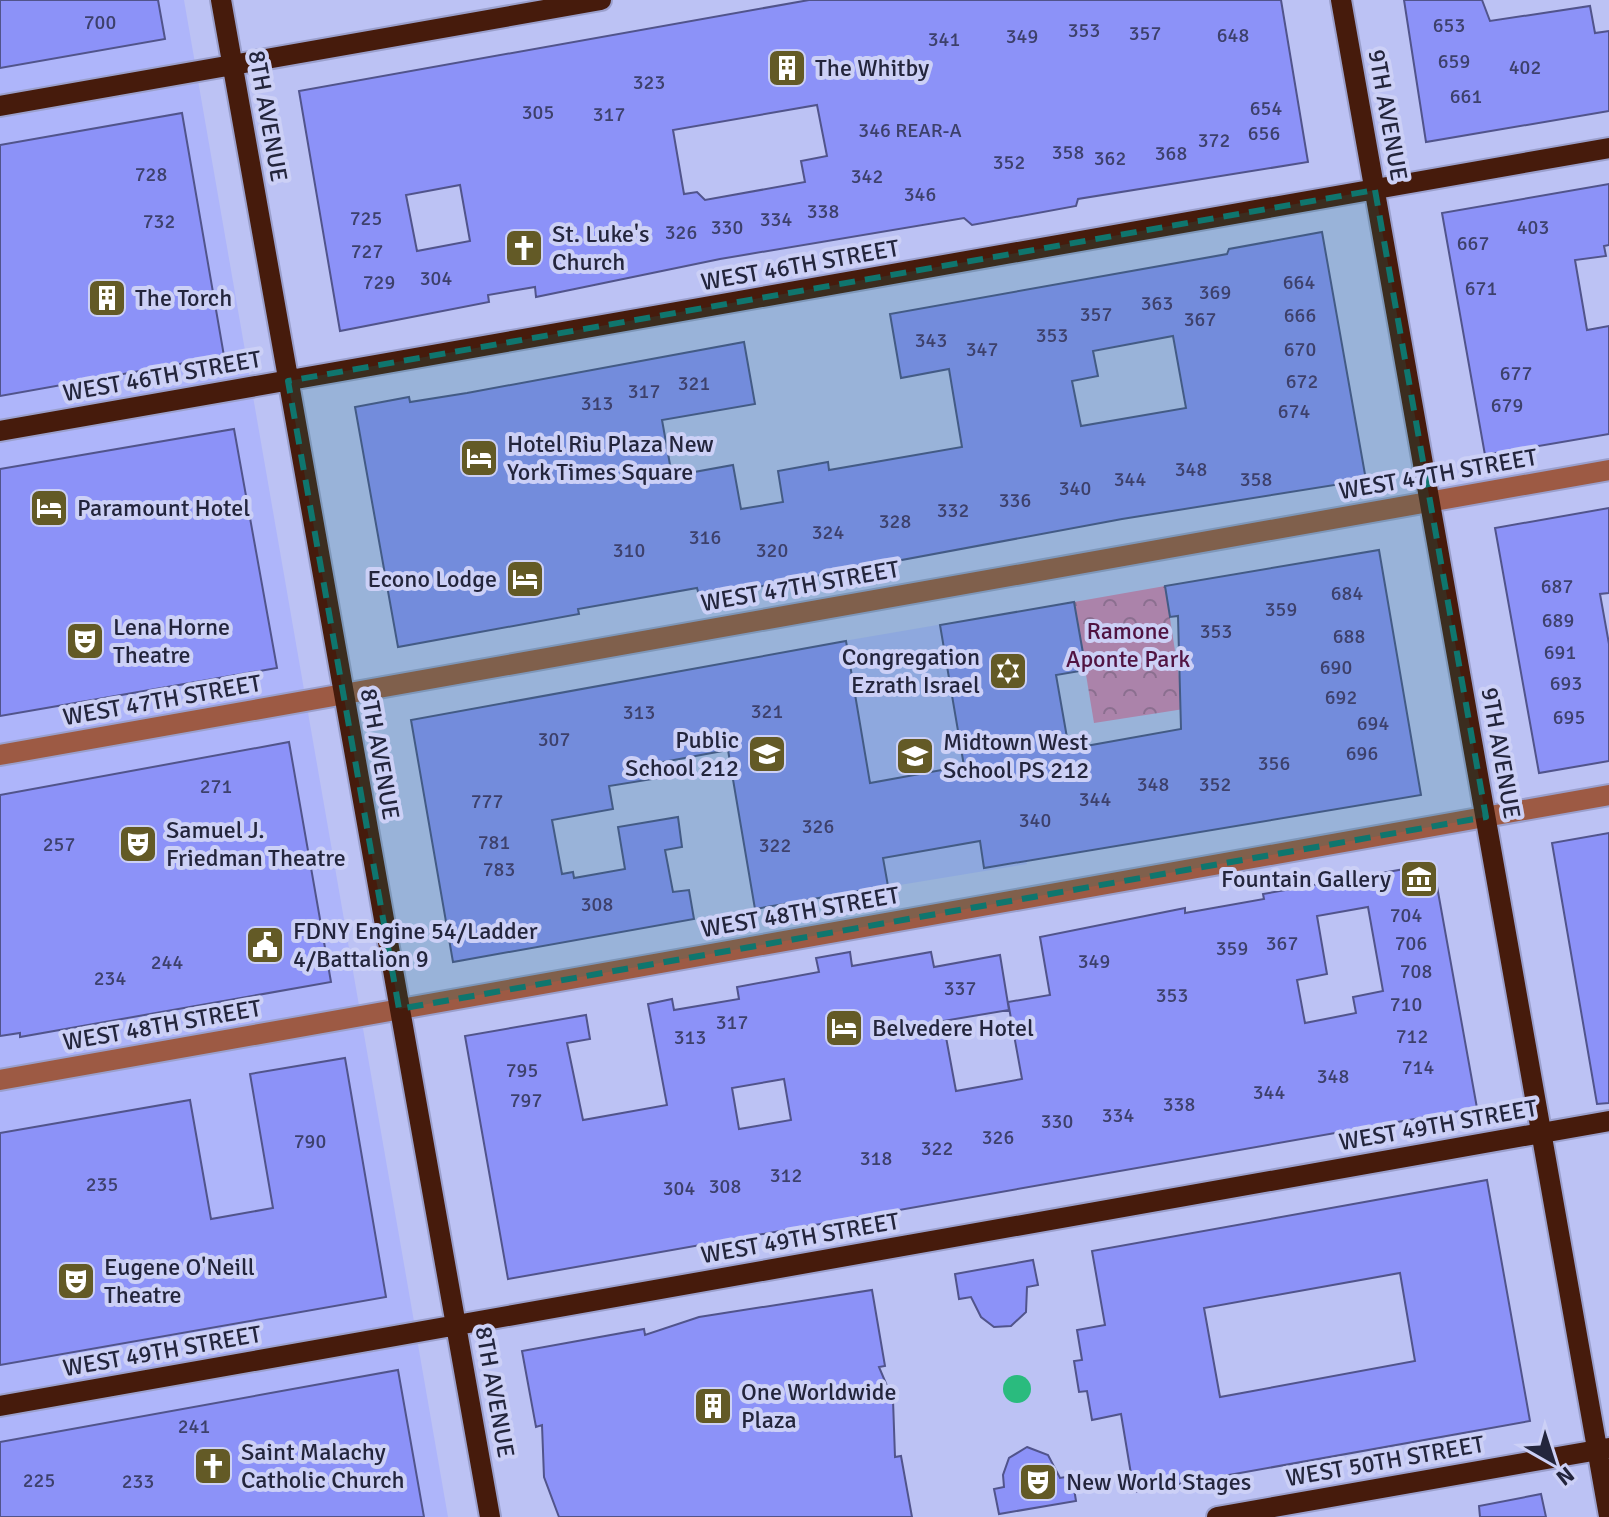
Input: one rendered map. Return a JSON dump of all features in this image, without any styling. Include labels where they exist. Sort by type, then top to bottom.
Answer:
[{"type":"main road","name":"8TH AVENUE","points":[[221,0],[490,1517]]},
{"type":"main road","points":[[0,106],[601,0]]},
{"type":"main road","name":"9TH AVENUE","points":[[1341,0],[1542,1133],[1603,1449],[1609,1516]]},
{"type":"main road","name":"WEST 46TH STREET","points":[[0,431],[1609,148]]},
{"type":"main road","name":"WEST 49TH STREET","points":[[0,1406],[1609,1121]]},
{"type":"main road","name":"WEST 50TH STREET","points":[[1217,1517],[1603,1449]]},
{"type":"street","name":"WEST 47TH STREET","points":[[0,755],[1609,470]]},
{"type":"street","name":"WEST 48TH STREET","points":[[0,1080],[1609,795]]},
{"type":"highlighted area","points":[[1375,190],[1486,817],[399,1009],[288,381]]},
{"type":"shaded area","points":[[0,0],[184,0],[448,1517],[0,1517]]},
{"type":"shaded area","name":"Midtown West School PS 212","points":[[984,617],[1027,864],[845,894],[803,648]]},
{"type":"shaded area","points":[[1017,1375],[1027,1379],[1031,1389],[1027,1399],[1017,1403],[1007,1399],[1003,1389],[1007,1379]]},
{"type":"green space","name":"Ramone Aponte Park","points":[[1165,586],[1184,709],[1094,723],[1074,602]]},
{"type":"building","points":[[0,0],[158,0],[165,39],[0,68]]},
{"type":"building","points":[[809,0],[1281,0],[1308,162],[1078,199],[1076,206],[972,225],[964,218],[720,259],[536,297],[535,287],[488,295],[489,302],[340,331],[299,91]],"holes":[[[817,105],[827,156],[801,161],[805,182],[705,200],[697,192],[684,194],[673,130]],[[460,185],[470,241],[417,251],[406,195]]]},
{"type":"building","points":[[1404,0],[1482,0],[1490,21],[1590,6],[1595,33],[1609,31],[1609,111],[1426,142]]},
{"type":"building","name":"The Torch","points":[[182,113],[224,356],[0,396],[0,145]]},
{"type":"building","points":[[1609,184],[1609,245],[1604,246],[1606,256],[1575,260],[1587,330],[1609,326],[1609,434],[1485,455],[1442,213]]},
{"type":"building","points":[[1322,232],[1366,480],[1122,519],[730,592],[699,595],[697,588],[578,609],[579,614],[398,647],[355,407],[409,397],[410,402],[467,393],[744,342],[755,404],[662,420],[672,476],[733,465],[741,509],[783,502],[778,471],[828,462],[829,470],[962,447],[949,369],[901,378],[890,314],[1227,254],[1229,249]],"holes":[[[1173,336],[1186,408],[1081,426],[1072,381],[1098,376],[1093,351]]]},
{"type":"building","points":[[234,429],[277,668],[0,716],[0,469]]},
{"type":"building","points":[[1609,508],[1609,593],[1600,594],[1609,644],[1609,761],[1539,773],[1495,528]]},
{"type":"building","points":[[1379,550],[1421,795],[984,868],[980,841],[883,858],[888,886],[755,909],[728,750],[663,762],[665,777],[609,786],[613,809],[552,820],[562,874],[573,872],[574,878],[625,869],[618,827],[678,817],[682,847],[665,850],[673,892],[689,890],[694,919],[453,962],[411,720],[846,641],[870,783],[964,766],[940,625],[1074,602],[1086,670],[1056,675],[1069,749],[1181,729],[1178,616],[1170,617],[1165,586]]},
{"type":"building","points":[[289,742],[331,982],[20,1037],[20,1033],[0,1036],[0,795]]},
{"type":"building","points":[[1609,833],[1609,1103],[1597,1104],[1552,843]]},
{"type":"building","points":[[1433,864],[1477,1108],[508,1279],[465,1036],[586,1015],[590,1039],[567,1043],[583,1120],[667,1105],[648,1004],[672,999],[674,1010],[739,999],[737,987],[819,972],[816,958],[850,952],[852,966],[931,952],[934,967],[1000,955],[1009,1010],[943,1021],[956,1091],[1022,1079],[1008,1002],[1050,995],[1040,937],[1185,908],[1185,913],[1264,899],[1263,894]],"holes":[[[1368,907],[1383,991],[1353,997],[1356,1013],[1305,1023],[1297,980],[1327,974],[1317,916]],[[784,1079],[791,1120],[739,1129],[732,1088]]]},
{"type":"building","points":[[345,1058],[386,1297],[0,1365],[0,1133],[190,1100],[211,1219],[273,1208],[250,1074]]},
{"type":"building","points":[[1487,1180],[1530,1421],[1134,1492],[1121,1414],[1092,1420],[1087,1391],[1079,1392],[1074,1361],[1082,1360],[1077,1330],[1105,1325],[1092,1251]],"holes":[[[1400,1273],[1415,1361],[1220,1397],[1204,1308]]]},
{"type":"building","points":[[1033,1260],[1038,1285],[1027,1287],[1026,1312],[1011,1326],[994,1327],[981,1317],[971,1297],[959,1299],[955,1274]]},
{"type":"building","name":"One Worldwide Plaza","points":[[872,1290],[885,1366],[879,1367],[893,1400],[895,1457],[901,1456],[912,1517],[559,1517],[544,1477],[542,1425],[536,1427],[522,1351],[644,1329],[645,1335],[699,1317]]},
{"type":"building","points":[[398,1370],[424,1517],[0,1517],[0,1442]]},
{"type":"building","name":"New World Stages","points":[[1027,1447],[1048,1455],[1060,1478],[1072,1476],[1076,1501],[999,1514],[994,1489],[1004,1487],[1003,1475],[1009,1458]]},
{"type":"building","points":[[1541,1494],[1546,1517],[1480,1517],[1479,1506]]},
{"type":"place","name":"The Whitby","points":[[787,68]]},
{"type":"place","name":"St. Luke's Church","points":[[524,248]]},
{"type":"place","name":"The Torch","points":[[107,298]]},
{"type":"place","name":"Hotel Riu Plaza New York Times Square","points":[[479,458]]},
{"type":"place","name":"Paramount Hotel","points":[[49,508]]},
{"type":"place","name":"Econo Lodge","points":[[525,579]]},
{"type":"place","name":"Lena Horne Theatre","points":[[85,641]]},
{"type":"place","name":"Congregation Ezrath Israel","points":[[1008,671]]},
{"type":"place","name":"Public School 212","points":[[767,754]]},
{"type":"place","name":"Midtown West School PS 212","points":[[915,756]]},
{"type":"place","name":"Samuel J. Friedman Theatre","points":[[138,844]]},
{"type":"place","name":"Fountain Gallery","points":[[1419,879]]},
{"type":"place","name":"FDNY Engine 54/Ladder 4/Battalion 9","points":[[265,945]]},
{"type":"place","name":"Belvedere Hotel","points":[[844,1028]]},
{"type":"place","name":"Eugene O'Neill Theatre","points":[[76,1281]]},
{"type":"place","name":"One Worldwide Plaza","points":[[713,1406]]},
{"type":"place","name":"Saint Malachy Catholic Church","points":[[213,1466]]},
{"type":"place","name":"New World Stages","points":[[1038,1482]]}]
